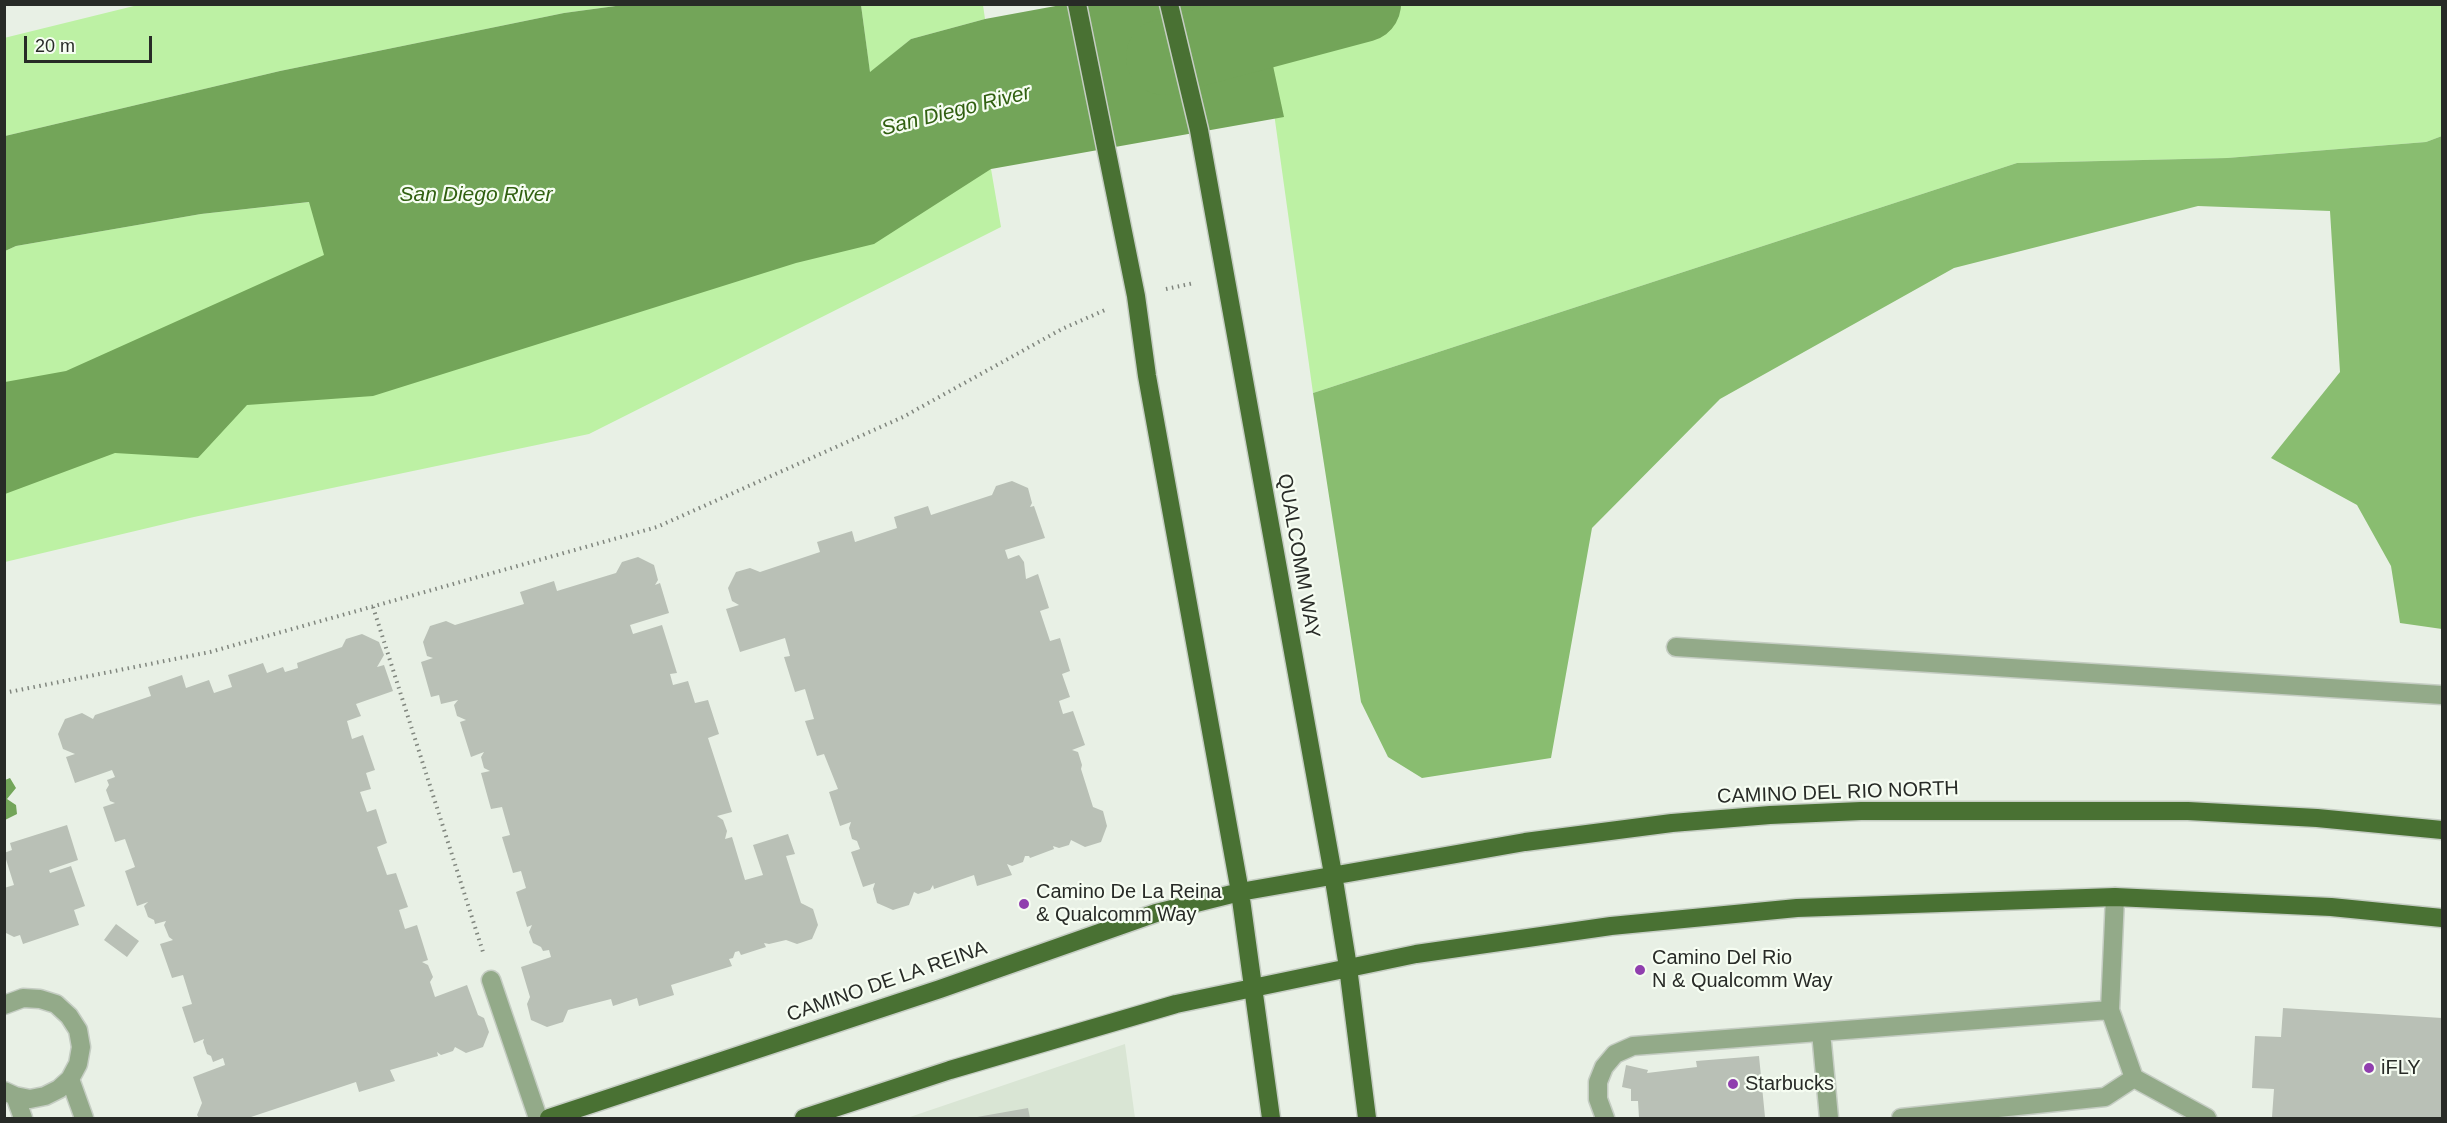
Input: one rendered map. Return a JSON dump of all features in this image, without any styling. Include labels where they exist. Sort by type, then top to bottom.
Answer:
[{"type":"main road","points":[[1077,4],[1136,296],[1147,376],[1240,892],[1255,987],[1271,1119]]},
{"type":"main road","name":"QUALCOMM WAY","points":[[1169,4],[1199,130],[1333,874],[1348,967],[1367,1119]]},
{"type":"main road","name":"CAMINO DEL RIO NORTH","points":[[1240,892],[1525,842],[1597,832],[1770,815],[1849,811],[2188,812],[2328,819],[2442,830]]},
{"type":"main road","name":"CAMINO DE LA REINA","points":[[549,1119],[940,989],[1156,913],[1240,892]]},
{"type":"main road","points":[[804,1119],[950,1070],[1176,1004],[1348,967],[1507,939],[1702,916],[1797,908],[2115,897],[2308,906],[2442,918]]},
{"type":"lane","points":[[1676,647],[2442,695]]},
{"type":"lane","points":[[2115,897],[2110,1010],[2134,1078],[2207,1119]]},
{"type":"lane","points":[[491,980],[538,1119]]},
{"type":"lane","points":[[4,1005],[23,998],[40,999],[56,1004],[69,1016],[78,1030],[81,1047],[78,1064],[70,1079],[59,1089],[45,1096],[30,1099],[10,1094]]},
{"type":"lane","points":[[1605,1119],[1598,1099],[1598,1082],[1604,1067],[1615,1053],[1634,1046],[2110,1010]]},
{"type":"lane","points":[[1821,1032],[1829,1119]]},
{"type":"lane","points":[[1901,1119],[2105,1097],[2134,1078]]},
{"type":"lane","points":[[70,1079],[84,1119]]},
{"type":"lane","points":[[10,1094],[23,1119]]},
{"type":"path","points":[[4,693],[210,652],[657,527],[903,417],[1062,329],[1136,296],[1226,276]]},
{"type":"path","points":[[373,607],[491,980]]},
{"type":"shaded area","points":[[142,4],[623,5],[564,13],[280,71],[5,136],[4,38]]},
{"type":"shaded area","points":[[861,5],[983,5],[985,19],[911,39],[870,73]]},
{"type":"shaded area","points":[[1249,5],[2442,5],[2442,136],[2426,142],[2227,158],[2017,163],[1313,393],[1267,63]]},
{"type":"shaded area","points":[[2442,136],[2442,629],[2400,623],[2391,566],[2357,505],[2271,458],[2340,372],[2330,211],[2198,206],[1954,268],[1720,399],[1592,528],[1551,758],[1422,778],[1388,757],[1361,702],[1313,393],[2017,163],[2227,158],[2426,142]]},
{"type":"shaded area","points":[[991,169],[1001,227],[589,434],[194,517],[5,562],[5,251],[16,246],[201,214],[310,202]]},
{"type":"shaded area","points":[[1125,1044],[1135,1118],[907,1118]]},
{"type":"water","name":"San Diego River","points":[[623,5],[861,5],[870,72],[911,39],[985,19],[1061,5],[1260,5],[1284,117],[991,169],[874,244],[796,263],[373,396],[247,405],[198,458],[115,453],[5,494],[5,382],[66,371],[324,255],[309,202],[201,214],[16,246],[5,251],[5,136],[280,71],[564,13]]},
{"type":"water","points":[[10,778],[16,788],[7,799],[16,805],[17,814],[5,820],[5,780]]},
{"type":"building","points":[[1012,481],[1028,488],[1032,503],[1030,507],[1034,506],[1045,538],[1005,550],[1008,559],[1019,555],[1024,562],[1026,579],[1038,574],[1049,608],[1040,611],[1050,641],[1060,638],[1070,671],[1062,674],[1070,697],[1059,701],[1063,714],[1073,711],[1085,745],[1072,750],[1078,752],[1093,807],[1103,811],[1107,826],[1101,842],[1085,847],[1071,840],[1069,845],[1059,848],[1053,846],[1054,849],[1030,858],[1025,856],[1023,862],[1012,866],[1007,864],[1012,875],[977,886],[974,875],[934,889],[933,885],[930,890],[918,894],[914,892],[909,905],[893,910],[877,903],[873,889],[875,883],[863,887],[851,852],[860,849],[857,841],[852,839],[849,828],[851,822],[840,826],[829,792],[838,789],[824,754],[817,756],[805,721],[814,719],[805,689],[795,692],[784,657],[790,656],[785,638],[740,652],[726,609],[739,605],[732,601],[728,588],[736,572],[750,568],[760,572],[820,552],[817,542],[852,531],[855,542],[897,528],[894,517],[928,506],[931,515],[992,495],[996,486]]},
{"type":"building","points":[[638,557],[654,565],[658,580],[655,585],[660,583],[669,613],[630,625],[633,634],[662,625],[677,673],[670,674],[673,685],[688,681],[695,703],[708,700],[719,734],[708,738],[732,812],[717,816],[723,820],[727,831],[725,839],[732,837],[745,880],[763,875],[753,845],[788,834],[795,854],[786,856],[801,903],[813,909],[818,925],[812,939],[797,944],[786,940],[764,943],[766,947],[741,955],[739,951],[735,952],[733,958],[729,959],[732,966],[671,985],[674,995],[639,1006],[637,998],[613,1006],[611,999],[568,1010],[563,1022],[547,1027],[531,1020],[527,1004],[530,997],[521,967],[551,957],[549,950],[543,951],[541,947],[533,943],[529,932],[532,925],[527,927],[516,892],[526,888],[521,871],[513,873],[502,837],[510,835],[502,807],[491,809],[481,773],[490,771],[484,768],[481,757],[484,752],[471,757],[460,722],[466,720],[457,716],[454,705],[458,700],[441,704],[439,695],[431,697],[421,662],[433,658],[427,656],[423,642],[430,626],[446,621],[455,625],[524,604],[520,592],[554,581],[557,591],[616,573],[622,562]]},
{"type":"building","points":[[362,634],[379,642],[384,655],[377,667],[384,665],[393,691],[356,704],[361,716],[347,721],[352,739],[363,735],[375,770],[366,773],[371,789],[360,792],[367,812],[376,809],[387,843],[377,847],[387,875],[396,873],[408,907],[399,910],[405,929],[417,925],[428,960],[422,962],[428,965],[433,977],[430,982],[435,997],[467,985],[478,1015],[484,1018],[489,1032],[483,1047],[466,1053],[455,1047],[453,1051],[441,1055],[437,1052],[438,1056],[390,1070],[395,1081],[359,1092],[356,1082],[248,1118],[199,1118],[197,1115],[202,1103],[193,1077],[225,1065],[223,1058],[213,1062],[211,1056],[207,1054],[204,1039],[194,1043],[182,1007],[192,1004],[183,975],[172,978],[160,944],[173,940],[169,937],[164,925],[166,921],[155,924],[154,920],[148,917],[144,906],[148,902],[137,906],[125,871],[135,867],[125,839],[115,842],[103,807],[115,803],[110,801],[106,790],[109,785],[107,780],[115,777],[112,770],[75,783],[66,757],[75,754],[63,749],[58,734],[65,719],[82,713],[93,719],[95,715],[151,696],[148,687],[182,675],[186,688],[209,680],[214,693],[232,687],[228,675],[263,663],[267,673],[283,667],[285,672],[298,668],[297,663],[342,647],[346,639]]},
{"type":"building","points":[[67,825],[78,860],[49,870],[50,873],[71,866],[85,906],[74,910],[79,925],[23,944],[20,935],[14,937],[4,932],[4,888],[14,885],[4,853],[12,850],[10,843]]},
{"type":"building","points":[[116,924],[139,941],[127,957],[104,940]]},
{"type":"building","points":[[2283,1008],[2442,1018],[2442,1118],[2272,1117],[2274,1089],[2252,1088],[2255,1036],[2281,1037]]},
{"type":"building","points":[[1759,1056],[1765,1117],[1639,1118],[1638,1101],[1631,1101],[1631,1089],[1622,1087],[1626,1065],[1648,1070],[1647,1073],[1697,1067],[1696,1061]]},
{"type":"building","points":[[1028,1108],[1030,1118],[977,1118],[977,1117]]},
{"type":"waterway","name":"San Diego River","points":[[1164,57],[1363,4]]},
{"type":"place","name":"Camino De La Reina & Qualcomm Way","points":[[1024,904]]},
{"type":"place","name":"Camino Del Rio N & Qualcomm Way","points":[[1640,970]]},
{"type":"place","name":"iFLY","points":[[2369,1068]]},
{"type":"place","name":"Starbucks","points":[[1733,1084]]}]
